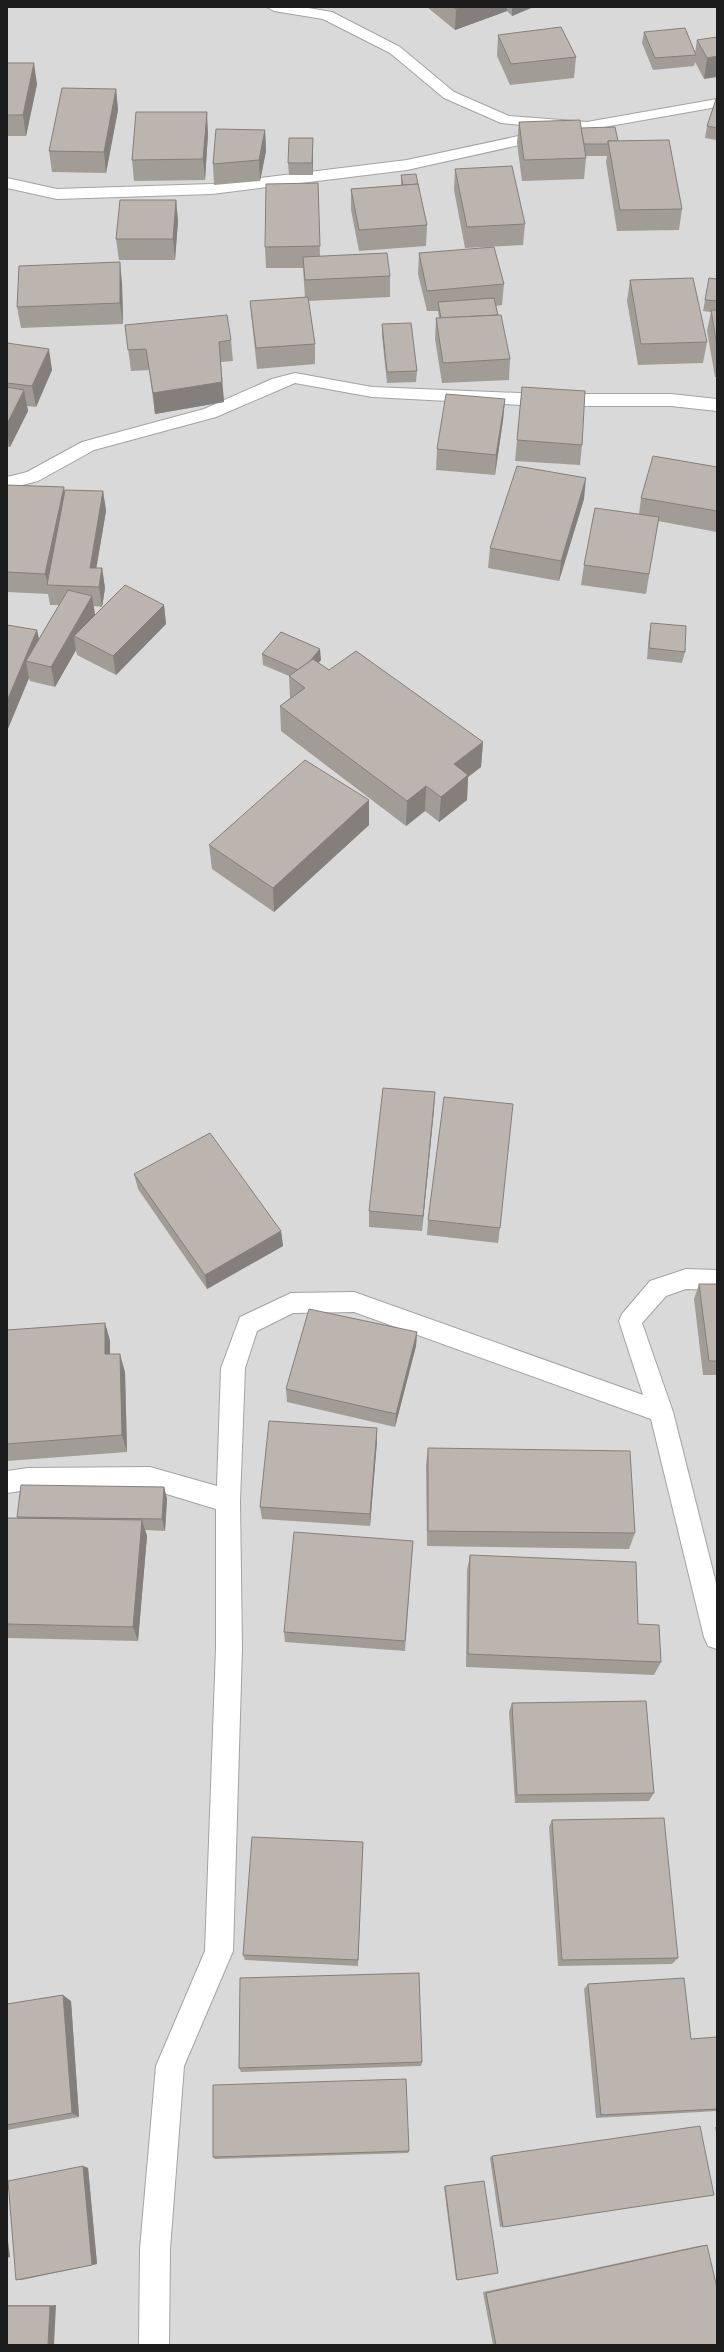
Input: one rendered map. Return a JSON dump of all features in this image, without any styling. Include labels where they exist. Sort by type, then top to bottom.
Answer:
[{"type":"street","points":[[274,7],[327,15],[395,50],[449,95],[506,120],[587,126]]},
{"type":"street","points":[[7,183],[57,194],[212,189],[407,165],[587,126],[717,103]]},
{"type":"street","points":[[7,483],[32,477],[88,446],[210,413],[278,383],[296,378],[372,392],[542,400],[671,400],[717,405]]},
{"type":"street","points":[[717,1280],[686,1279],[658,1288],[630,1321],[661,1412],[717,1637]]},
{"type":"street","points":[[154,2345],[155,2249],[170,2066],[219,1951],[229,1648],[228,1501],[233,1368],[248,1324],[291,1303],[354,1302],[661,1412]]},
{"type":"street","points":[[7,1482],[28,1479],[150,1478],[228,1501]]},
{"type":"shaded area","points":[[7,7],[717,7],[717,2345],[7,2345]]},
{"type":"building","points":[[561,27],[576,57],[511,64],[498,35]]},
{"type":"building","points":[[685,28],[696,55],[655,58],[644,32]]},
{"type":"building","points":[[717,37],[717,56],[707,58],[697,40]]},
{"type":"building","points":[[7,63],[34,63],[23,115],[7,115]]},
{"type":"building","points":[[62,88],[116,89],[104,152],[49,151]]},
{"type":"building","points":[[717,96],[717,128],[707,126]]},
{"type":"building","points":[[136,112],[207,112],[203,159],[132,160]]},
{"type":"building","points":[[580,120],[586,158],[524,160],[519,122]]},
{"type":"building","points":[[615,127],[618,141],[608,141],[608,144],[584,144],[581,128]]},
{"type":"building","points":[[216,129],[265,130],[259,160],[213,164]]},
{"type":"building","points":[[289,138],[313,138],[312,163],[288,163]]},
{"type":"building","points":[[669,140],[682,209],[620,210],[608,141]]},
{"type":"building","points":[[512,166],[525,224],[467,227],[455,169]]},
{"type":"building","points":[[416,174],[418,184],[403,185],[401,175]]},
{"type":"building","points":[[318,183],[320,246],[265,247],[266,184]]},
{"type":"building","points":[[418,184],[427,225],[359,230],[351,189]]},
{"type":"building","points":[[120,200],[176,200],[173,239],[116,239]]},
{"type":"building","points":[[494,247],[504,284],[427,291],[419,253]]},
{"type":"building","points":[[387,253],[390,276],[305,280],[303,257]]},
{"type":"building","points":[[120,262],[120,303],[17,307],[19,266]]},
{"type":"building","points":[[693,278],[707,342],[641,344],[630,280]]},
{"type":"building","points":[[709,278],[717,279],[717,301],[705,300]]},
{"type":"building","points":[[308,297],[315,344],[256,348],[250,301]]},
{"type":"building","points":[[494,298],[498,315],[441,318],[438,302]]},
{"type":"building","points":[[711,310],[717,310],[717,346]]},
{"type":"building","points":[[227,315],[231,340],[219,342],[222,382],[153,393],[146,349],[128,350],[125,325]]},
{"type":"building","points":[[501,315],[510,359],[443,363],[436,318]]},
{"type":"building","points":[[411,323],[417,371],[387,372],[382,324]]},
{"type":"building","points":[[7,343],[49,349],[32,386],[7,383]]},
{"type":"building","points":[[7,387],[24,390],[7,424]]},
{"type":"building","points":[[522,387],[585,391],[582,445],[517,440]]},
{"type":"building","points":[[446,394],[505,399],[496,455],[437,449]]},
{"type":"building","points":[[653,456],[717,467],[717,511],[641,498]]},
{"type":"building","points":[[517,466],[586,478],[561,561],[490,548]]},
{"type":"building","points":[[7,485],[64,487],[45,574],[7,572]]},
{"type":"building","points":[[65,490],[103,491],[90,568],[102,568],[99,587],[47,585]]},
{"type":"building","points":[[595,508],[659,517],[649,574],[584,565]]},
{"type":"building","points":[[125,585],[164,605],[113,656],[74,636]]},
{"type":"building","points":[[68,590],[92,596],[51,667],[26,661]]},
{"type":"building","points":[[651,623],[686,626],[685,652],[649,648]]},
{"type":"building","points":[[7,625],[37,630],[7,701]]},
{"type":"building","points":[[281,632],[320,649],[310,661],[298,670],[262,654]]},
{"type":"building","points":[[356,651],[483,742],[454,764],[468,775],[441,797],[426,786],[407,801],[280,706],[305,688],[289,676],[313,659],[329,670]]},
{"type":"building","points":[[305,760],[369,800],[273,888],[209,845]]},
{"type":"building","points":[[383,1088],[435,1092],[423,1216],[369,1211]]},
{"type":"building","points":[[444,1097],[513,1104],[500,1228],[428,1220]]},
{"type":"building","points":[[210,1133],[281,1231],[205,1275],[134,1174]]},
{"type":"building","points":[[699,1284],[717,1284],[717,1361],[709,1361]]},
{"type":"building","points":[[309,1309],[417,1332],[396,1414],[286,1389]]},
{"type":"building","points":[[105,1323],[105,1354],[120,1354],[122,1435],[7,1444],[7,1330]]},
{"type":"building","points":[[269,1421],[377,1428],[370,1514],[260,1507]]},
{"type":"building","points":[[428,1448],[630,1451],[635,1533],[428,1531]]},
{"type":"building","points":[[21,1485],[164,1487],[162,1519],[17,1517]]},
{"type":"building","points":[[7,1518],[142,1520],[133,1627],[7,1624]]},
{"type":"building","points":[[294,1532],[413,1541],[405,1641],[284,1632]]},
{"type":"building","points":[[470,1555],[636,1562],[638,1624],[659,1625],[661,1662],[468,1654]]},
{"type":"building","points":[[646,1701],[654,1793],[517,1795],[512,1703]]},
{"type":"building","points":[[664,1818],[678,1958],[562,1960],[552,1820]]},
{"type":"building","points":[[252,1837],[363,1842],[358,1960],[243,1955]]},
{"type":"building","points":[[419,1973],[422,2062],[239,2068],[240,1978]]},
{"type":"building","points":[[684,1978],[691,2039],[717,2037],[717,2109],[601,2115],[588,1984]]},
{"type":"building","points":[[63,1995],[72,2113],[7,2125],[7,2004]]},
{"type":"building","points":[[406,2079],[409,2151],[213,2157],[213,2085]]},
{"type":"building","points":[[700,2126],[714,2195],[503,2227],[492,2156]]},
{"type":"building","points":[[83,2166],[92,2265],[16,2280],[8,2181]]},
{"type":"building","points":[[484,2181],[498,2273],[457,2280],[445,2186]]},
{"type":"building","points":[[707,2245],[717,2288],[717,2345],[496,2345],[486,2293]]},
{"type":"building","points":[[7,2306],[50,2306],[48,2345],[7,2345]]}]
